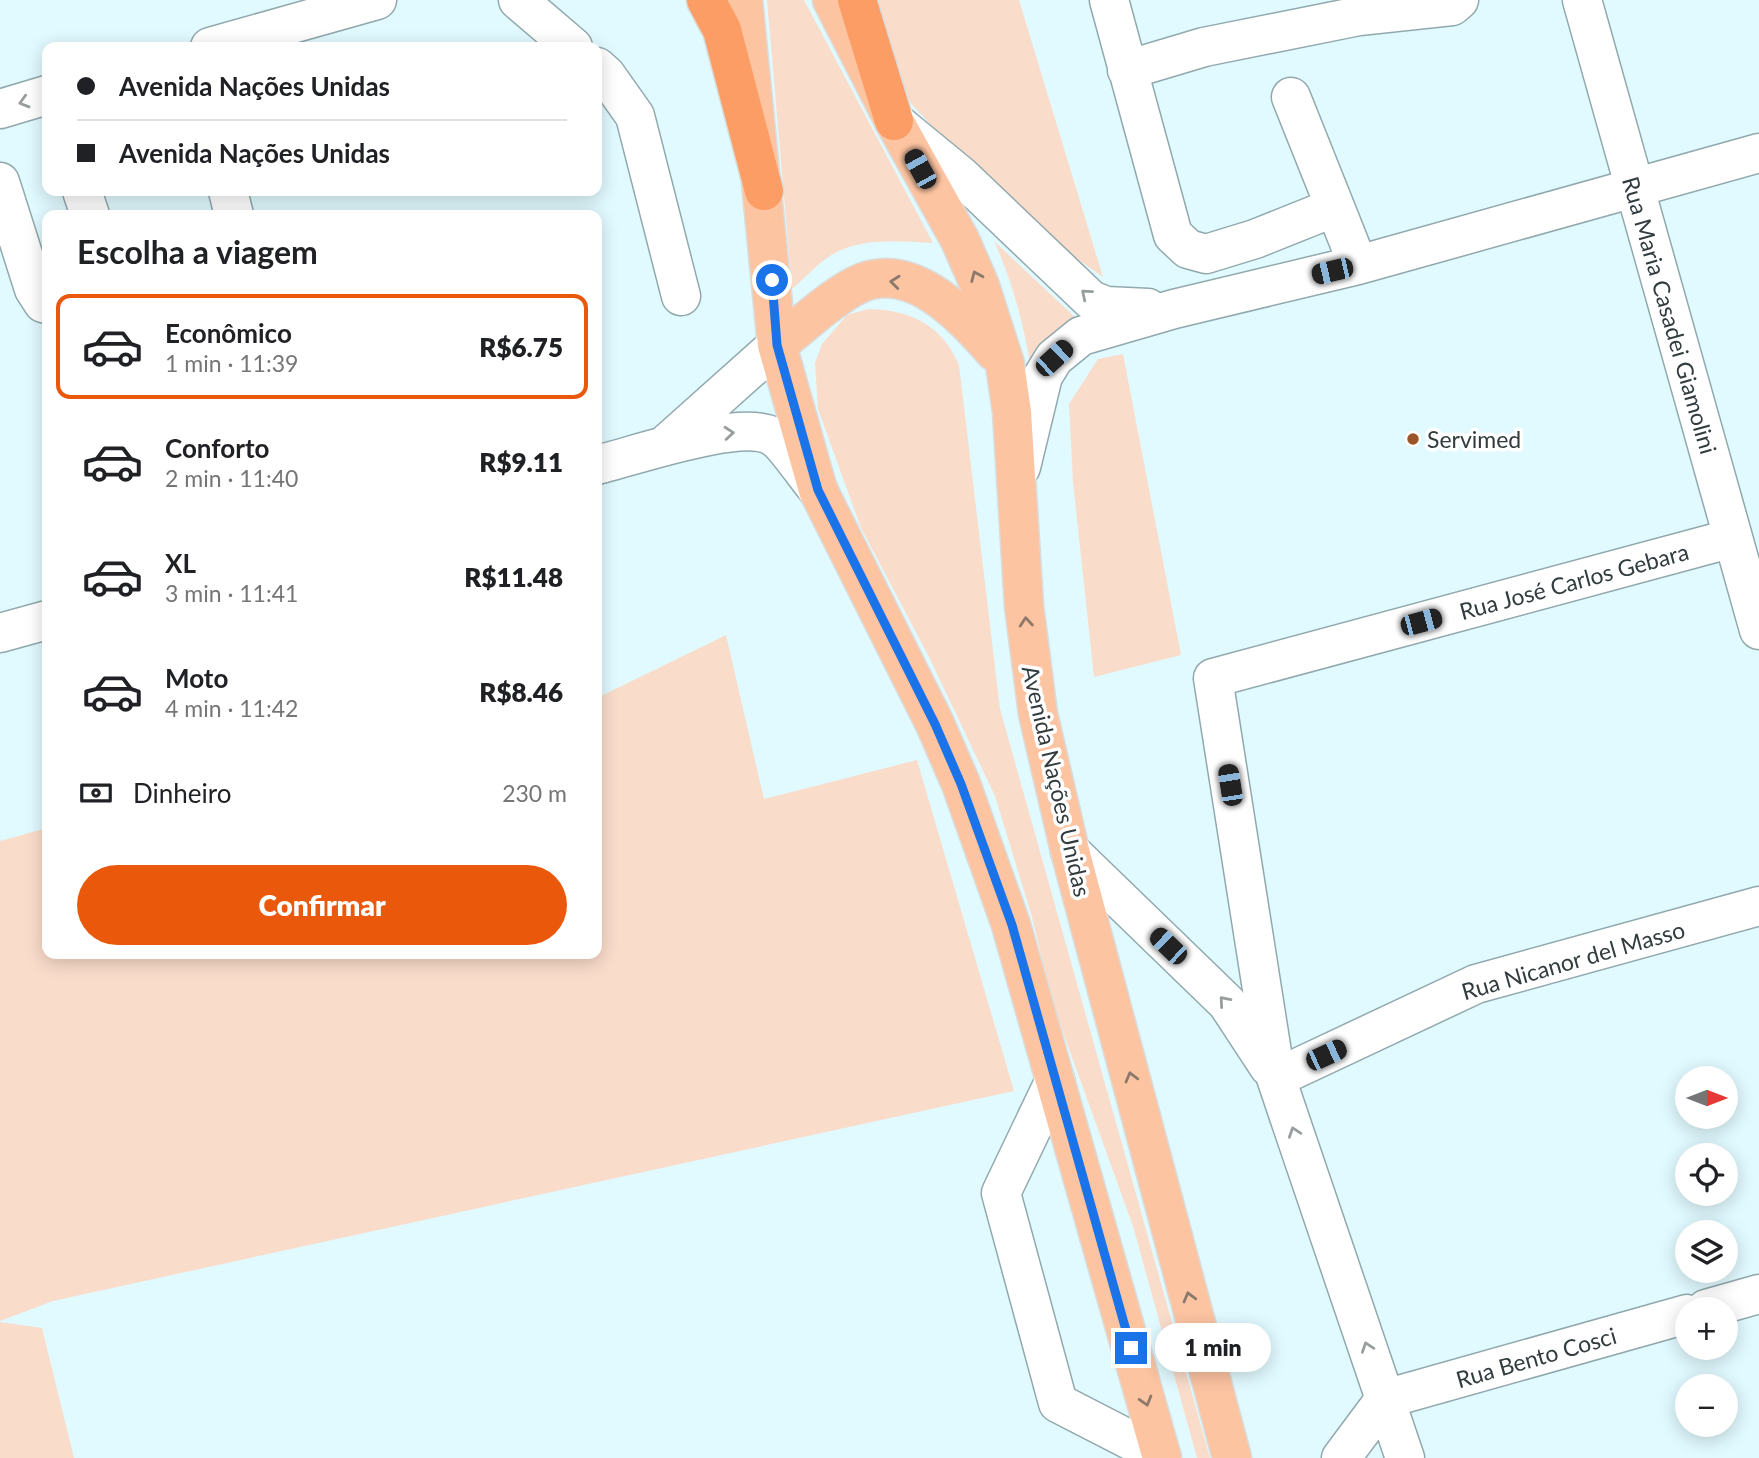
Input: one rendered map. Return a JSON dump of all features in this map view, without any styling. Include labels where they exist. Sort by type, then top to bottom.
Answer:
[{"type":"highway","points":[[706,0],[722,30],[764,191]]},
{"type":"highway","points":[[857,0],[894,121]]},
{"type":"main road","points":[[743,0],[764,191],[777,345],[818,490],[935,724],[961,784],[1012,925],[1162,1457]]},
{"type":"main road","name":"Avenida Nações Unidas","points":[[832,0],[894,121],[960,240],[980,286],[1005,364],[1030,664],[1038,714],[1070,851],[1232,1458]]},
{"type":"main road","points":[[777,345],[856,285],[872,281],[899,280],[937,296],[960,313],[1005,364]]},
{"type":"street","points":[[228,42],[377,0]]},
{"type":"street","points":[[518,0],[567,42]]},
{"type":"street","points":[[1109,0],[1173,235],[1188,250],[1206,254],[1255,239],[1335,208]]},
{"type":"street","points":[[1127,70],[1204,47],[1359,16],[1452,6],[1459,0]]},
{"type":"street","name":"Rua Maria Casadei Giamolini","points":[[1582,0],[1759,630]]},
{"type":"street","points":[[602,71],[635,116],[681,296]]},
{"type":"street","points":[[0,109],[42,96]]},
{"type":"street","points":[[1291,97],[1358,265]]},
{"type":"street","points":[[894,121],[961,176],[1091,300],[1106,306],[1174,309]]},
{"type":"street","points":[[1016,486],[1036,397],[1054,358],[1081,336],[1174,309],[1358,265],[1759,153]]},
{"type":"street","points":[[0,182],[34,289],[42,301]]},
{"type":"street","points":[[663,448],[777,345]]},
{"type":"street","points":[[602,465],[721,433],[757,432],[774,436],[818,490]]},
{"type":"street","name":"Rua José Carlos Gebara","points":[[1276,1078],[1213,678],[1733,538]]},
{"type":"street","points":[[0,634],[42,621]]},
{"type":"street","points":[[1070,851],[1227,1003],[1276,1078],[1405,1458]]},
{"type":"street","name":"Rua Nicanor del Masso","points":[[1276,1078],[1476,984],[1759,906]]},
{"type":"street","points":[[1055,1080],[1001,1193],[1058,1404],[1162,1457]]},
{"type":"street","points":[[1738,1300],[1759,1294]]},
{"type":"street","name":"Rua Bento Cosci","points":[[1385,1399],[1675,1317]]},
{"type":"street","points":[[1341,1458],[1385,1399]]},
{"type":"shaded area","points":[[767,0],[804,0],[933,243],[866,243],[841,250],[825,260],[792,289]]},
{"type":"shaded area","points":[[874,0],[1019,0],[1103,277],[1070,254],[942,137],[906,98]]},
{"type":"shaded area","points":[[994,241],[1080,322],[1031,368],[1017,303]]},
{"type":"shaded area","points":[[868,309],[898,313],[923,322],[944,340],[959,365],[1000,709],[1210,1458],[1197,1458],[1133,1226],[1052,1002],[1032,917],[995,796],[929,657],[861,528],[818,409],[815,363],[822,344],[847,315]]},
{"type":"shaded area","points":[[1123,354],[1181,655],[1094,677],[1073,482],[1069,404],[1098,359]]},
{"type":"shaded area","points":[[726,635],[764,799],[917,760],[1014,1091],[53,1301],[0,1321],[0,841],[42,829],[42,959],[602,959],[602,696]]},
{"type":"shaded area","points":[[0,1322],[42,1328],[74,1458],[0,1458]]},
{"type":"place","name":"Servimed","points":[[1413,439]]},
{"type":"route","points":[[772,280],[777,345],[818,490],[935,724],[961,784],[988,858],[1012,925],[1131,1348]]}]
